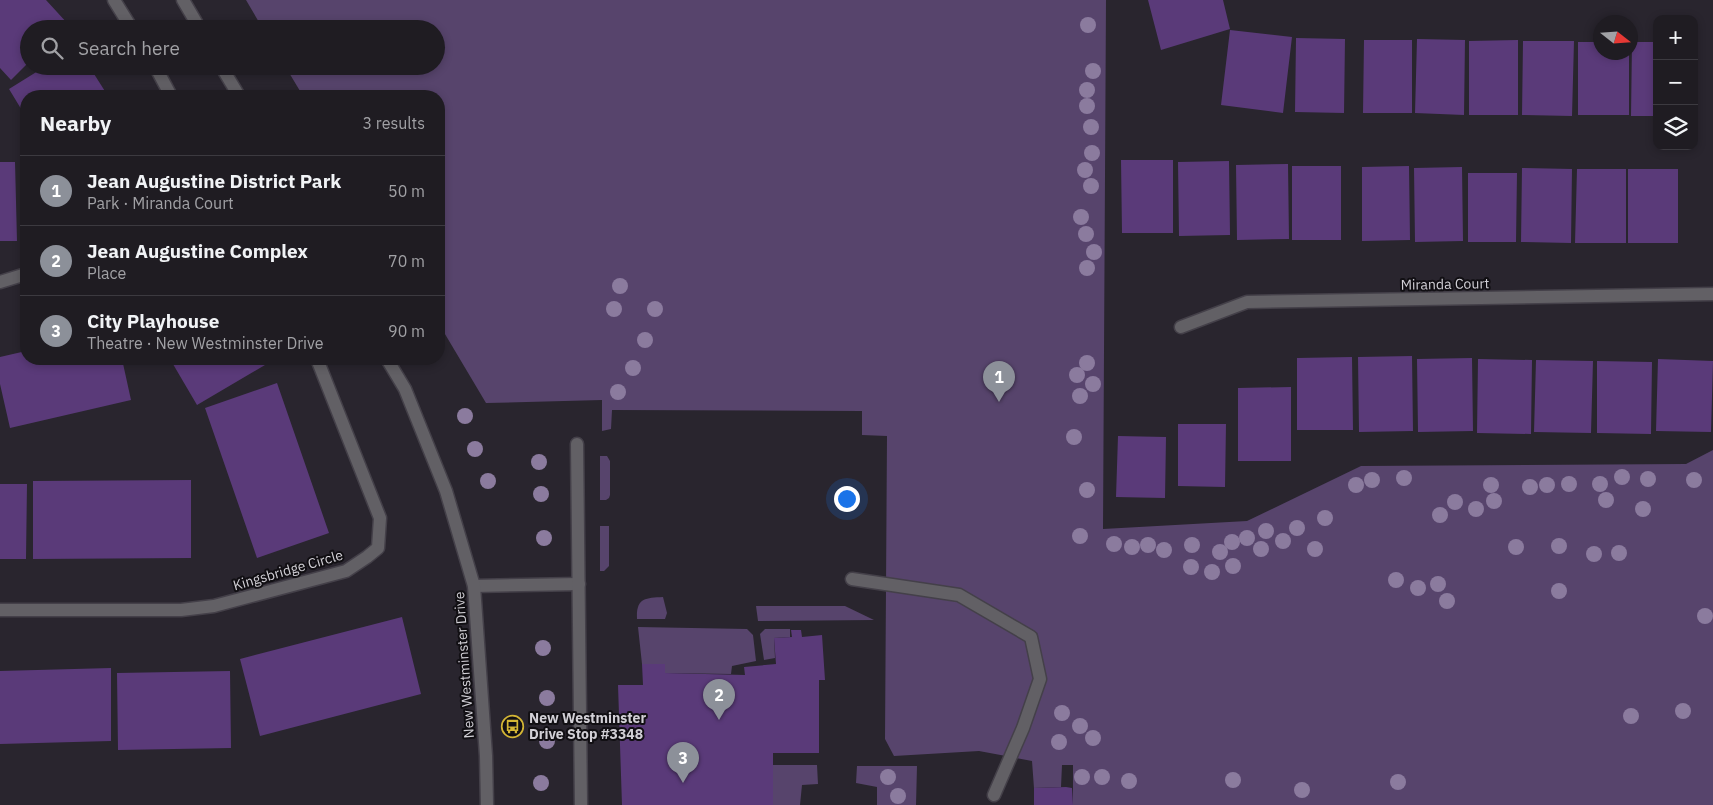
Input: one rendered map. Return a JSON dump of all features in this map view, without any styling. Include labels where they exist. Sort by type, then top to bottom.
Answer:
[{"type":"street","points":[[114,0],[126,20]]},
{"type":"street","points":[[183,0],[195,20]]},
{"type":"street","points":[[159,75],[168,90]]},
{"type":"street","points":[[226,75],[235,90]]},
{"type":"street","points":[[0,282],[20,276]]},
{"type":"street","name":"Miranda Court","points":[[1181,327],[1247,302],[1713,294]]},
{"type":"street","name":"Kingsbridge Circle","points":[[0,610],[182,610],[214,606],[346,571],[368,557],[378,548],[380,518],[319,365]]},
{"type":"street","name":"New Westminster Drive","points":[[391,365],[404,389],[446,491],[474,586],[486,756],[487,805]]},
{"type":"street","points":[[578,444],[581,805]]},
{"type":"street","points":[[852,580],[959,595],[1031,637],[1040,679],[1023,728],[994,795]]},
{"type":"street","points":[[474,586],[579,584]]},
{"type":"shaded area","points":[[246,0],[1106,0],[1103,529],[1247,521],[1361,466],[1686,464],[1713,450],[1713,805],[1073,805],[1073,765],[1062,765],[1061,787],[1034,788],[1032,761],[979,751],[894,756],[885,739],[887,436],[862,435],[862,411],[612,410],[611,429],[602,431],[602,400],[486,403],[445,334],[445,90],[299,90],[290,75],[445,75],[445,20],[258,20]]},
{"type":"shaded area","points":[[600,456],[607,456],[610,461],[610,495],[606,500],[600,500]]},
{"type":"shaded area","points":[[600,526],[609,526],[609,566],[604,571],[600,571]]},
{"type":"shaded area","points":[[663,597],[667,613],[665,619],[637,619],[638,607],[643,600]]},
{"type":"shaded area","points":[[756,606],[845,606],[874,620],[758,621]]},
{"type":"shaded area","points":[[638,627],[747,629],[753,635],[756,661],[732,666],[731,674],[665,673],[665,664],[642,664]]},
{"type":"shaded area","points":[[765,629],[790,629],[790,637],[774,638],[775,658],[764,660],[760,634]]},
{"type":"shaded area","points":[[773,765],[817,765],[818,784],[802,785],[800,805],[773,805]]},
{"type":"shaded area","points":[[857,766],[917,766],[916,805],[877,805],[877,787],[856,783]]},
{"type":"building","points":[[0,0],[46,0],[64,20],[20,20],[20,71],[11,80],[0,68]]},
{"type":"building","points":[[1148,0],[1223,0],[1230,29],[1161,50]]},
{"type":"building","points":[[1230,30],[1292,37],[1283,113],[1221,105]]},
{"type":"building","points":[[1296,38],[1345,39],[1344,113],[1295,112]]},
{"type":"building","points":[[1417,39],[1465,40],[1464,115],[1415,113]]},
{"type":"building","points":[[1364,40],[1412,40],[1412,113],[1363,113]]},
{"type":"building","points":[[1518,40],[1518,115],[1469,115],[1469,41]]},
{"type":"building","points":[[1523,41],[1574,41],[1572,116],[1522,115]]},
{"type":"building","points":[[1578,42],[1593,42],[1593,60],[1629,60],[1629,115],[1578,115]]},
{"type":"building","points":[[1638,42],[1653,42],[1653,116],[1631,116],[1632,60],[1638,60]]},
{"type":"building","points":[[32,75],[95,75],[104,90],[20,90],[20,107],[9,89]]},
{"type":"building","points":[[1121,160],[1173,160],[1173,233],[1122,233]]},
{"type":"building","points":[[1229,161],[1230,235],[1179,236],[1178,162]]},
{"type":"building","points":[[0,162],[15,162],[17,241],[0,241]]},
{"type":"building","points":[[1288,164],[1289,239],[1237,240],[1236,165]]},
{"type":"building","points":[[1292,166],[1341,166],[1341,240],[1292,240]]},
{"type":"building","points":[[1409,166],[1410,240],[1362,241],[1362,167]]},
{"type":"building","points":[[1462,167],[1463,241],[1415,242],[1414,168]]},
{"type":"building","points":[[1522,168],[1572,169],[1571,243],[1521,242]]},
{"type":"building","points":[[1577,169],[1626,169],[1626,243],[1575,243]]},
{"type":"building","points":[[1628,169],[1678,169],[1678,243],[1628,243]]},
{"type":"building","points":[[1468,173],[1517,173],[1516,242],[1468,242]]},
{"type":"building","points":[[20,352],[20,365],[123,365],[131,400],[10,428],[0,384],[0,357]]},
{"type":"building","points":[[1412,356],[1413,431],[1359,432],[1358,357]]},
{"type":"building","points":[[1352,357],[1353,430],[1297,430],[1297,358]]},
{"type":"building","points":[[1472,358],[1473,431],[1418,432],[1417,359]]},
{"type":"building","points":[[1478,359],[1532,360],[1531,434],[1477,433]]},
{"type":"building","points":[[1658,359],[1713,361],[1711,432],[1656,431]]},
{"type":"building","points":[[1536,360],[1593,361],[1591,433],[1534,432]]},
{"type":"building","points":[[1597,361],[1652,362],[1651,434],[1597,433]]},
{"type":"building","points":[[174,365],[265,365],[197,405]]},
{"type":"building","points":[[277,383],[329,533],[257,558],[205,408]]},
{"type":"building","points":[[1291,387],[1291,461],[1238,461],[1238,388]]},
{"type":"building","points":[[1178,424],[1226,424],[1225,487],[1178,486]]},
{"type":"building","points":[[1118,436],[1166,437],[1165,498],[1116,497]]},
{"type":"building","points":[[191,480],[191,558],[33,559],[33,481]]},
{"type":"building","points":[[0,484],[27,484],[26,559],[0,559]]},
{"type":"building","points":[[402,617],[421,694],[260,736],[240,659]]},
{"type":"building","points":[[791,630],[801,630],[802,637],[822,635],[825,680],[819,680],[819,753],[773,753],[773,805],[622,805],[618,685],[643,685],[642,664],[665,664],[665,673],[745,675],[744,667],[776,664],[774,638],[792,637]]},
{"type":"building","points":[[111,668],[111,741],[0,744],[0,671]]},
{"type":"building","points":[[230,671],[231,748],[118,750],[117,673]]},
{"type":"building","points":[[1034,788],[1072,788],[1073,805],[1034,805]]},
{"type":"place","name":"Jean Augustine District Park","points":[[999,402]]},
{"type":"place","name":"Jean Augustine Complex","points":[[719,720]]},
{"type":"place","name":"New Westminster Drive Stop #3348","points":[[513,726]]},
{"type":"place","name":"City Playhouse","points":[[683,783]]}]
